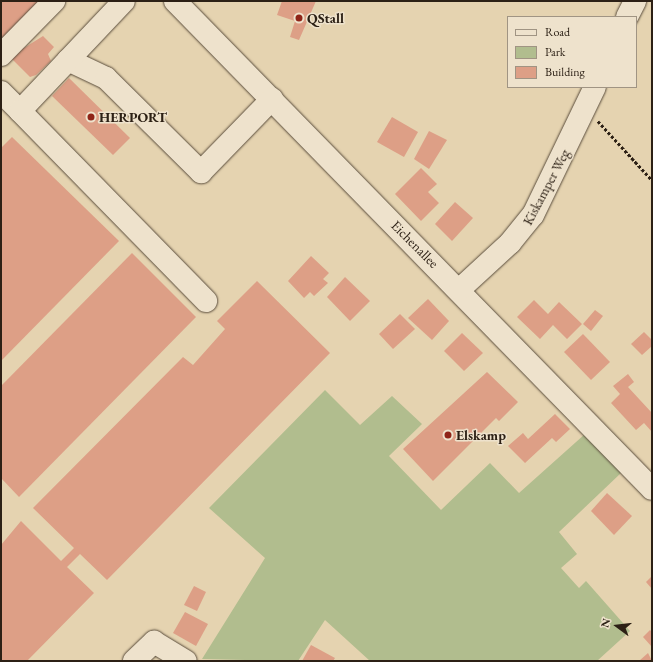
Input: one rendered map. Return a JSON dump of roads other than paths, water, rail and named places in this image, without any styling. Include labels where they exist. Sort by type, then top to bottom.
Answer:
[{"type":"street","points":[[1,55],[54,1]]},
{"type":"street","points":[[20,111],[124,1]]},
{"type":"street","name":"Eichenallee","points":[[175,1],[460,289],[652,489]]},
{"type":"street","points":[[628,16],[635,1]]},
{"type":"street","points":[[68,60],[99,72],[201,172],[272,99]]},
{"type":"street","name":"Kiskamper Weg","points":[[460,289],[510,243],[534,215],[595,88]]},
{"type":"street","points":[[1,92],[206,301]]},
{"type":"street","points":[[134,661],[154,642],[186,661]]},
{"type":"place","name":"QStall","points":[[299,18]]},
{"type":"place","name":"HERPORT","points":[[91,117]]},
{"type":"place","name":"Elskamp","points":[[448,435]]}]
